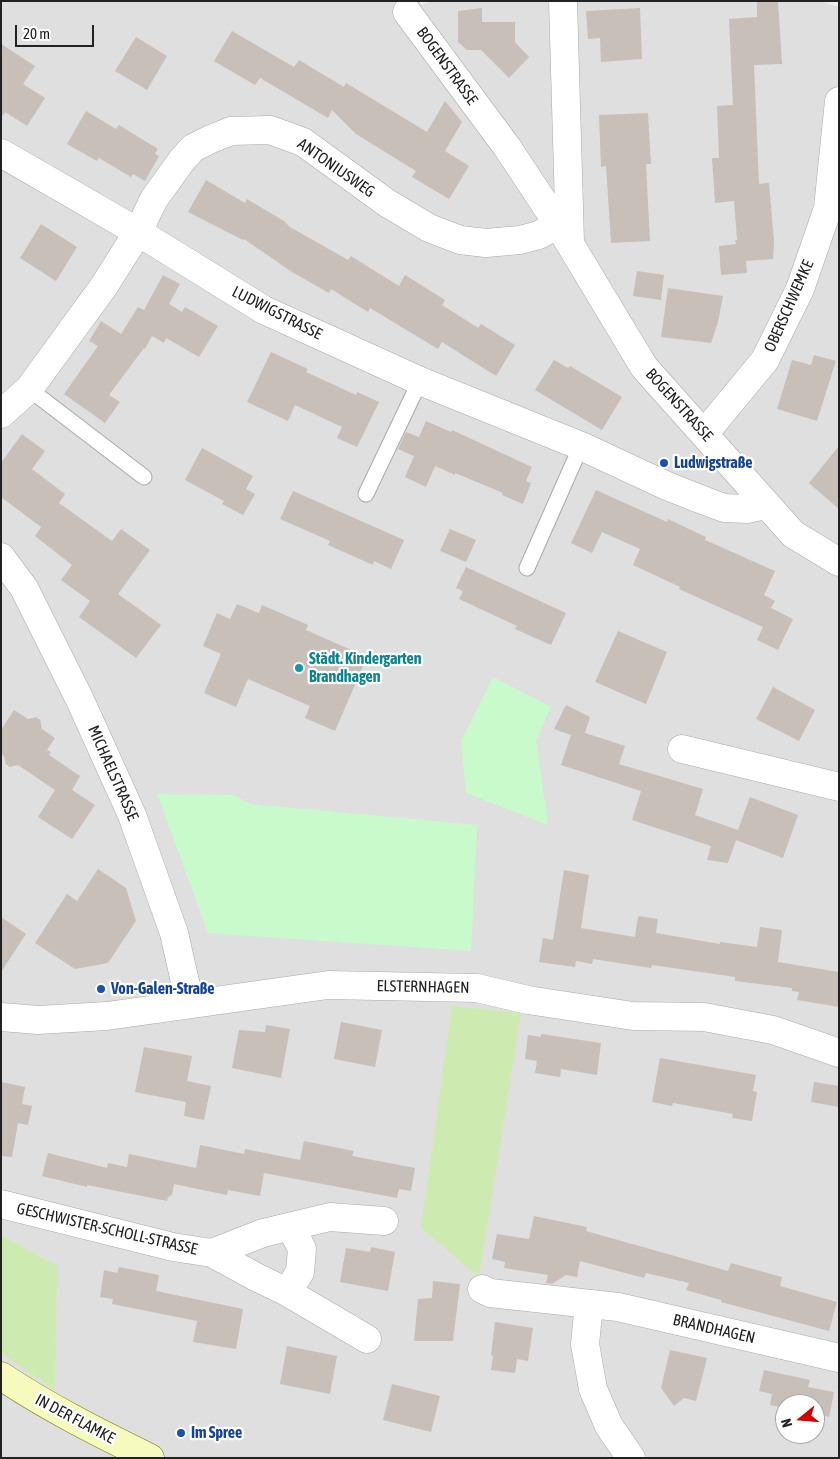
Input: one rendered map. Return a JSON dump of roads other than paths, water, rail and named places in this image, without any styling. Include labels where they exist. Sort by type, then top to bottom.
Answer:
[{"type":"main road","name":"IN DER FLAMKE","points":[[1,1376],[41,1402],[101,1435],[150,1458]]},
{"type":"street","name":"BOGENSTRASSE","points":[[563,1],[564,234]]},
{"type":"street","name":"BOGENSTRASSE","points":[[407,12],[507,147],[564,234],[644,367],[765,505],[793,534],[839,562]]},
{"type":"street","name":"OBERSCHWEMKE","points":[[704,434],[765,360],[800,289],[828,208],[839,100]]},
{"type":"street","name":"ANTONIUSWEG","points":[[1,414],[29,389],[104,286],[138,232],[154,199],[182,160],[193,148],[231,131],[270,130],[303,142],[387,204],[429,228],[460,240],[486,243],[520,240],[539,235],[564,234]]},
{"type":"street","name":"LUDWIGSTRASSE","points":[[1,153],[138,232],[264,310],[420,381],[581,446],[667,486],[724,508],[747,508],[765,505]]},
{"type":"street","name":"MICHAELSTRASSE","points":[[1,557],[28,597],[80,700],[132,815],[174,933],[190,1004]]},
{"type":"street","points":[[682,749],[839,787]]},
{"type":"street","name":"ELSTERNHAGEN","points":[[1,1017],[38,1020],[107,1016],[328,985],[477,988],[528,1000],[633,1016],[704,1016],[773,1030],[839,1052]]},
{"type":"street","name":"GESCHWISTER-SCHOLL-STRASSE","points":[[1,1204],[173,1247],[212,1254],[287,1292],[367,1339]]},
{"type":"street","name":"GESCHWISTER-SCHOLL-STRASSE","points":[[212,1254],[263,1233],[330,1217],[384,1221]]},
{"type":"street","points":[[287,1292],[300,1272],[302,1249],[290,1227]]},
{"type":"street","name":"BRANDHAGEN","points":[[482,1289],[490,1293],[618,1308],[839,1358]]},
{"type":"street","points":[[588,1304],[585,1344],[593,1390],[609,1426],[631,1458]]},
{"type":"lane","points":[[366,494],[420,381]]},
{"type":"lane","points":[[29,389],[144,477]]},
{"type":"lane","points":[[527,568],[581,446]]},
{"type":"place","name":"Ludwigstraße","points":[[664,463]]},
{"type":"place","name":"Städt. Kindergarten Brandhagen","points":[[299,668]]},
{"type":"place","name":"Von-Galen-Straße","points":[[101,989]]},
{"type":"place","name":"Im Spree","points":[[181,1433]]}]
